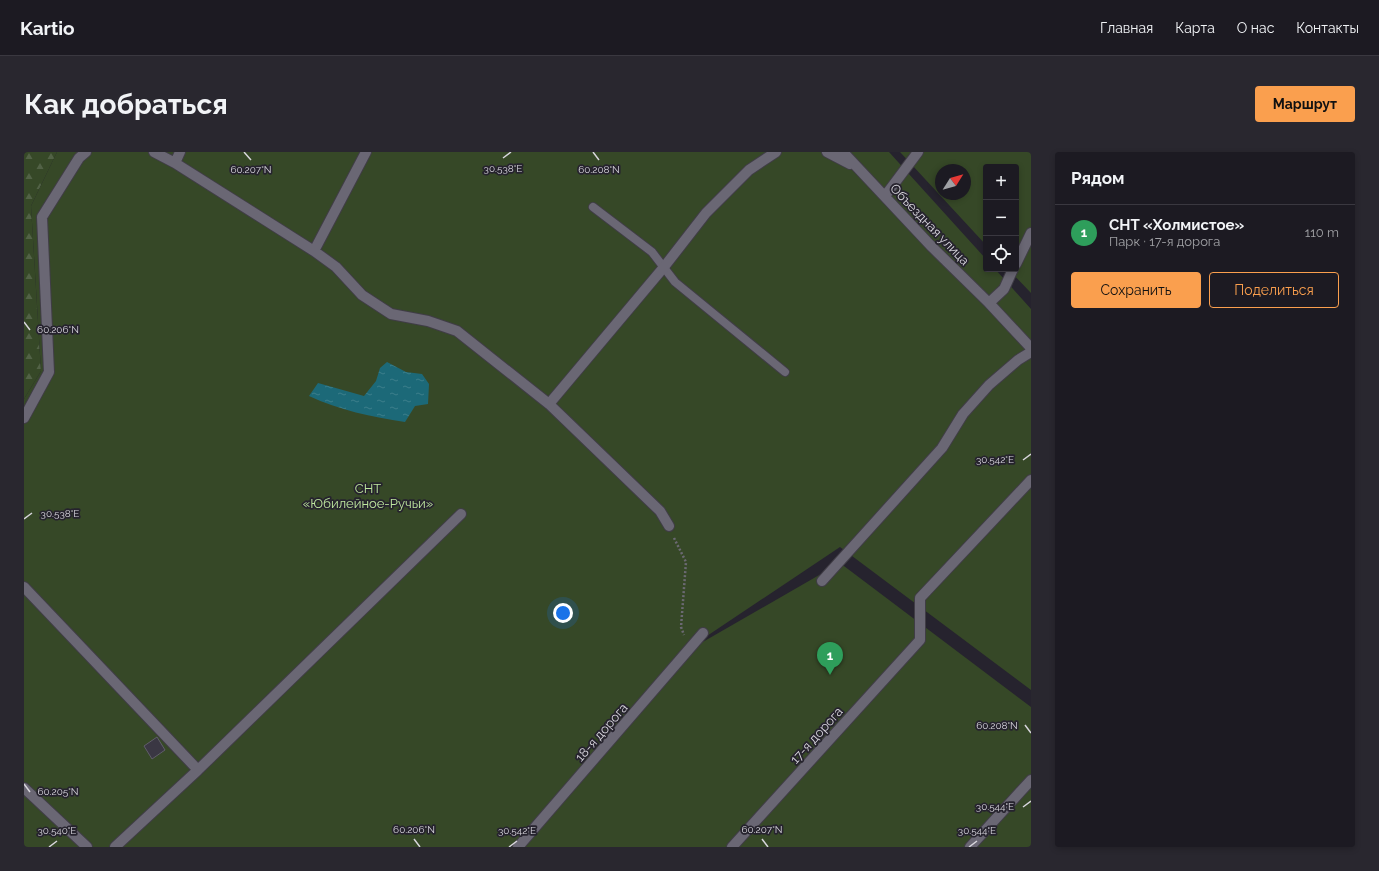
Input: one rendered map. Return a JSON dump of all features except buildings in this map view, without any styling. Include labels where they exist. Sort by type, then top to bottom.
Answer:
[{"type":"street","points":[[24,418],[49,372],[42,217],[79,158],[86,152]]},
{"type":"street","points":[[154,152],[314,251],[336,267],[362,295],[391,314],[428,321],[456,331],[549,404],[660,511],[669,526]]},
{"type":"street","points":[[174,163],[180,152]]},
{"type":"street","points":[[314,251],[366,152]]},
{"type":"street","points":[[549,404],[664,267],[706,213],[749,170],[776,152]]},
{"type":"street","points":[[827,152],[858,168]]},
{"type":"street","name":"Объездная улица","points":[[843,152],[932,247],[989,303],[1031,348]]},
{"type":"street","points":[[885,196],[918,152]]},
{"type":"street","points":[[1019,258],[1031,233]]},
{"type":"street","points":[[989,303],[1004,289],[1012,272]]},
{"type":"street","points":[[822,581],[942,448],[963,414],[989,385],[1018,360],[1031,352]]},
{"type":"street","name":"17-я дорога","points":[[732,847],[920,640],[920,598],[1031,480]]},
{"type":"street","points":[[115,847],[198,770],[461,514]]},
{"type":"street","points":[[24,587],[198,770]]},
{"type":"street","name":"18-я дорога","points":[[518,847],[702,633]]},
{"type":"street","points":[[970,847],[1031,780]]},
{"type":"street","points":[[24,788],[87,847]]},
{"type":"lane","points":[[593,207],[652,252],[675,282],[785,372]]},
{"type":"path","points":[[669,526],[686,562],[681,627],[690,648]]},
{"type":"green space","points":[[24,152],[57,152],[31,206],[41,371],[24,399]]},
{"type":"green space","name":"СНТ «Юбилейное-Ручьи»","points":[[57,152],[889,152],[983,256],[983,272],[998,272],[1031,309],[1031,690],[840,547],[698,642],[511,847],[24,847],[24,399],[41,371],[31,206]]},
{"type":"green space","points":[[900,152],[1031,152],[1031,293],[1011,272],[1019,272],[1019,164],[983,164],[983,242],[944,200],[971,200],[971,164],[935,164],[935,190]]},
{"type":"green space","points":[[840,563],[1031,707],[1031,847],[514,847],[701,643]]},
{"type":"water","points":[[387,362],[406,372],[422,374],[429,384],[428,404],[415,406],[405,422],[356,412],[309,396],[318,383],[364,396],[376,381],[380,368]]},
{"type":"place","name":"СНТ «Холмистое»","points":[[830,675]]}]
